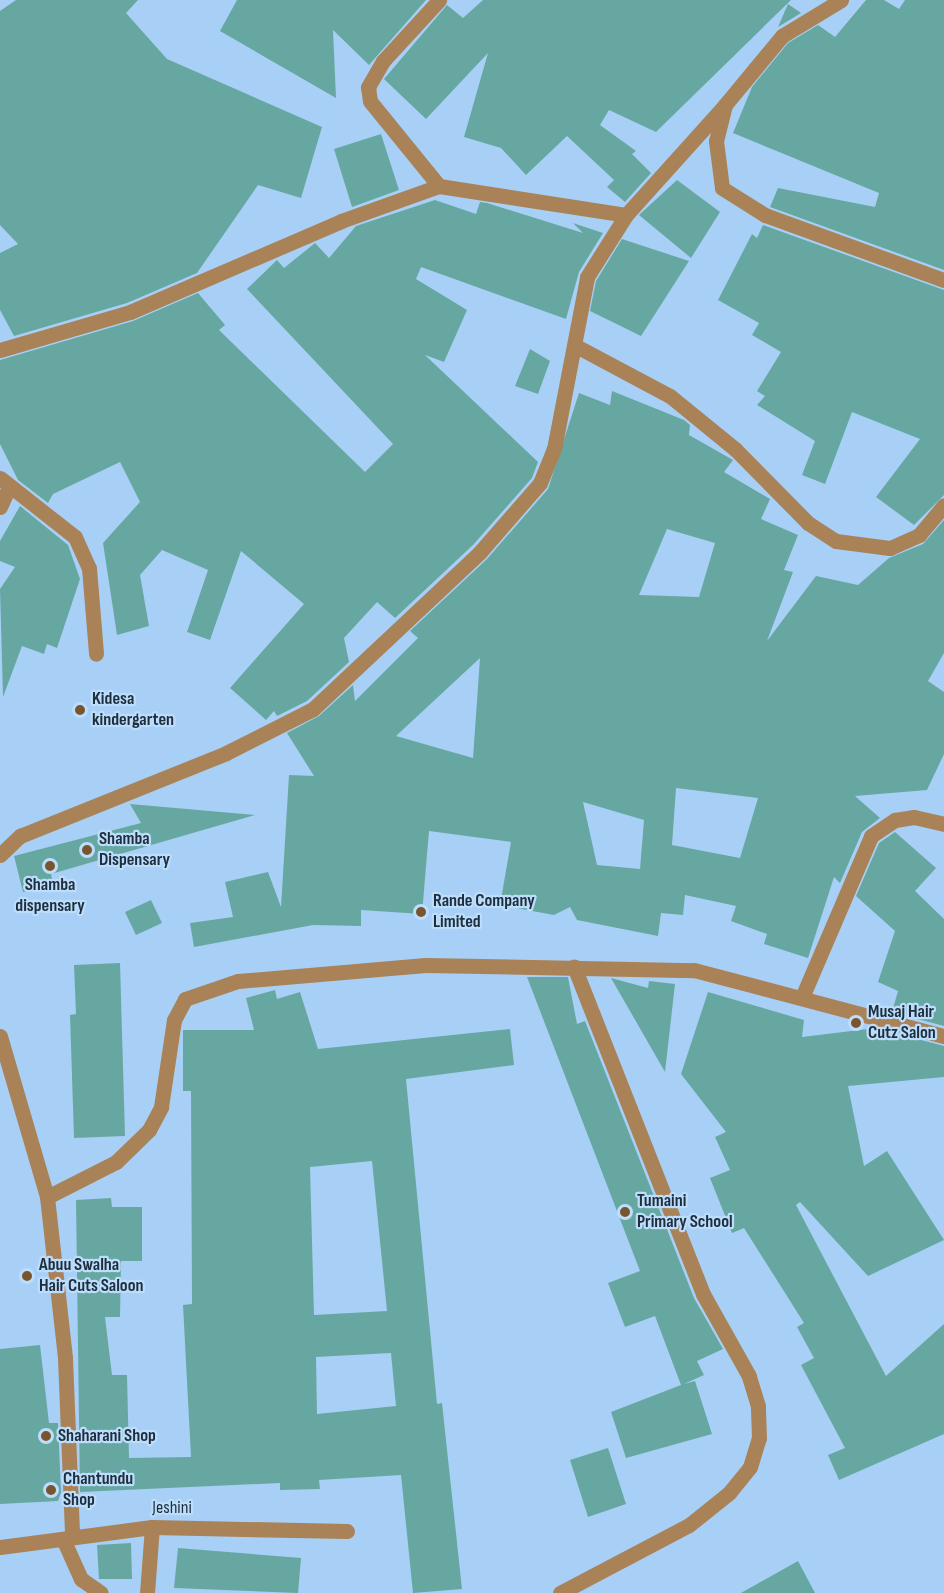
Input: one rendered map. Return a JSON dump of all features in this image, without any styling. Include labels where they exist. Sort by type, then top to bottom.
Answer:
[{"type":"street","points":[[439,0],[383,61],[368,87],[370,101],[439,186]]},
{"type":"street","points":[[0,855],[20,836],[226,753],[313,709],[480,552],[540,483],[554,449],[576,346],[587,277],[626,215],[782,36],[841,0]]},
{"type":"street","points":[[724,105],[716,141],[717,166],[722,188],[732,196],[765,215],[944,280]]},
{"type":"street","points":[[0,350],[130,312],[341,221],[439,186],[626,215]]},
{"type":"street","points":[[576,346],[670,396],[836,542],[890,548],[919,535],[944,505]]},
{"type":"street","points":[[0,507],[4,484],[75,537],[89,568],[96,654]]},
{"type":"street","points":[[803,995],[872,836],[896,820],[915,817],[944,824]]},
{"type":"street","points":[[47,1197],[116,1162],[149,1130],[160,1107],[174,1020],[185,999],[198,992],[308,973],[425,965],[694,970],[803,995],[944,1036]]},
{"type":"street","points":[[560,1593],[688,1525],[729,1493],[750,1467],[759,1438],[758,1406],[749,1376],[703,1294],[574,967]]},
{"type":"street","points":[[0,1036],[47,1197],[65,1358],[68,1537],[81,1579],[101,1593]]},
{"type":"street","points":[[147,1593],[152,1527]]},
{"type":"street","name":"Jeshini","points":[[0,1547],[152,1527],[346,1531]]},
{"type":"building","points":[[16,0],[138,0],[126,13],[167,59],[322,127],[301,198],[258,185],[197,273],[127,303],[14,336],[0,310],[0,253],[18,244],[0,225],[0,11]]},
{"type":"building","points":[[237,0],[426,0],[369,65],[333,30],[336,98],[220,31]]},
{"type":"building","points":[[483,0],[791,0],[656,132],[609,110],[600,125],[636,151],[632,154],[651,173],[625,202],[607,187],[614,180],[567,136],[526,175],[501,148],[464,137],[488,53],[426,119],[384,79],[447,5],[463,18]]},
{"type":"building","points":[[866,0],[884,0],[899,9],[905,0],[944,0],[944,270],[770,207],[778,188],[875,207],[879,193],[733,133],[752,87],[788,43],[818,25],[835,37]]},
{"type":"building","points":[[788,4],[801,13],[778,27]]},
{"type":"building","points":[[381,134],[399,190],[352,207],[334,149]]},
{"type":"building","points":[[677,180],[720,212],[691,258],[639,215]]},
{"type":"building","points":[[435,200],[476,214],[480,202],[487,203],[583,233],[573,223],[603,233],[579,272],[566,319],[421,267],[416,279],[467,310],[444,362],[425,355],[538,462],[532,478],[473,545],[395,618],[377,602],[344,638],[349,662],[307,701],[277,716],[274,711],[266,720],[230,688],[304,604],[241,551],[210,640],[187,632],[208,570],[162,550],[140,575],[149,626],[117,635],[103,543],[140,502],[120,462],[53,494],[48,503],[18,480],[0,444],[0,360],[133,321],[198,293],[225,325],[219,330],[365,472],[393,444],[247,289],[277,260],[284,268],[315,243],[329,258],[356,226]]},
{"type":"building","points":[[763,225],[944,290],[944,495],[914,525],[876,497],[920,439],[852,412],[825,484],[802,475],[815,441],[757,405],[765,396],[757,391],[781,352],[752,335],[759,323],[718,300],[752,234],[757,238]]},
{"type":"building","points":[[622,239],[689,261],[641,336],[590,311],[596,281]]},
{"type":"building","points":[[530,349],[550,361],[538,394],[515,386]]},
{"type":"building","points":[[612,391],[684,420],[690,425],[689,435],[733,460],[724,472],[770,499],[761,519],[798,535],[784,570],[793,572],[767,641],[816,576],[858,585],[889,558],[923,544],[944,520],[944,653],[928,681],[944,692],[944,754],[927,790],[855,796],[880,818],[862,832],[840,883],[834,877],[808,958],[764,944],[767,934],[731,921],[736,906],[685,895],[683,915],[661,913],[658,936],[577,920],[570,907],[554,915],[500,905],[511,842],[429,831],[422,914],[361,910],[361,926],[313,925],[194,947],[190,923],[233,917],[225,882],[268,872],[281,907],[289,775],[314,776],[287,733],[319,716],[353,685],[355,701],[418,638],[410,631],[487,559],[548,489],[579,393],[610,405]],"holes":[[[667,529],[715,543],[699,597],[639,595]],[[480,658],[473,758],[396,736]],[[676,788],[758,798],[740,858],[672,845]],[[583,802],[644,820],[640,869],[597,865]]]},
{"type":"building","points":[[20,506],[68,545],[80,579],[57,648],[47,644],[44,654],[22,646],[3,697],[0,589],[15,567],[0,561],[0,541]]},
{"type":"building","name":"Shamba Dispensary","points":[[130,804],[255,815],[51,874],[53,884],[23,892],[14,856],[141,823]]},
{"type":"building","points":[[895,832],[936,868],[915,891],[944,919],[944,1026],[892,1012],[898,991],[878,982],[895,931],[856,896],[879,843]]},
{"type":"building","points":[[151,900],[162,923],[136,935],[125,912]]},
{"type":"building","points":[[120,963],[125,1136],[74,1138],[70,1015],[76,1014],[74,965]]},
{"type":"building","points":[[527,977],[568,977],[577,1024],[585,1021],[694,1298],[723,1349],[697,1361],[704,1375],[684,1384],[695,1381],[712,1434],[626,1458],[611,1412],[681,1385],[655,1316],[625,1327],[608,1283],[640,1271]]},
{"type":"building","points":[[611,978],[648,988],[649,981],[675,984],[665,1072]]},
{"type":"building","points":[[275,990],[277,999],[300,992],[318,1049],[510,1029],[514,1065],[406,1079],[437,1404],[442,1403],[462,1589],[413,1593],[401,1475],[319,1480],[320,1489],[280,1490],[280,1483],[80,1492],[76,1200],[111,1198],[112,1207],[142,1207],[142,1261],[121,1261],[120,1317],[105,1317],[112,1375],[127,1375],[129,1458],[191,1457],[183,1305],[192,1304],[191,1091],[183,1091],[183,1030],[254,1030],[246,998]],"holes":[[[372,1161],[387,1311],[314,1315],[310,1167]],[[391,1353],[396,1406],[317,1414],[316,1357]]]},
{"type":"building","points":[[708,992],[804,1020],[802,1037],[876,1028],[944,1046],[944,1077],[848,1086],[864,1166],[887,1151],[944,1240],[868,1276],[800,1202],[796,1205],[886,1376],[944,1324],[944,1434],[839,1480],[828,1455],[845,1448],[801,1365],[814,1358],[797,1327],[804,1323],[744,1228],[732,1233],[710,1178],[730,1170],[715,1137],[726,1132],[681,1074]]},
{"type":"building","points":[[40,1345],[49,1423],[58,1423],[61,1492],[58,1501],[0,1504],[0,1349]]},
{"type":"building","points":[[608,1448],[626,1504],[588,1517],[570,1460]]},
{"type":"building","points":[[131,1543],[132,1579],[99,1579],[97,1545]]},
{"type":"building","points":[[178,1548],[301,1558],[298,1593],[174,1588]]},
{"type":"building","points":[[798,1561],[815,1593],[741,1593]]},
{"type":"place","name":"Kidesa kindergarten","points":[[80,710]]},
{"type":"place","name":"Shamba Dispensary","points":[[87,850]]},
{"type":"place","name":"Shamba dispensary","points":[[50,866]]},
{"type":"place","name":"Rande Company Limited","points":[[421,912]]},
{"type":"place","name":"Musaj Hair Cutz Salon","points":[[856,1023]]},
{"type":"place","name":"Tumaini Primary School","points":[[625,1212]]},
{"type":"place","name":"Abuu Swalha Hair Cuts Saloon","points":[[27,1276]]},
{"type":"place","name":"Shaharani Shop","points":[[46,1436]]},
{"type":"place","name":"Chantundu Shop","points":[[51,1490]]}]
